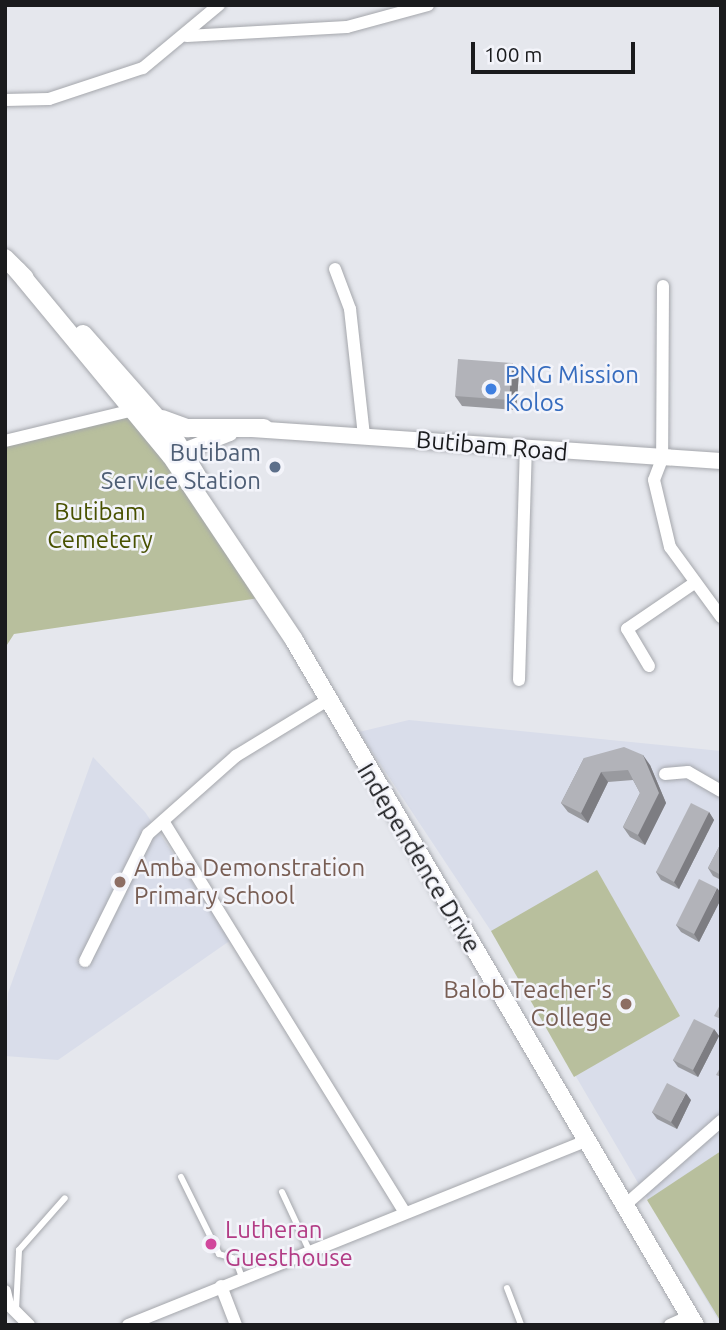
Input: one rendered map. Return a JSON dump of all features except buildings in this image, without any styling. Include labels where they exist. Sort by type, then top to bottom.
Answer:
[{"type":"main road","points":[[11,264],[123,375],[140,410],[172,446]]},
{"type":"main road","points":[[140,410],[187,428],[264,428]]},
{"type":"main road","name":"Independence Drive","points":[[172,446],[693,1320]]},
{"type":"street","points":[[5,100],[92,89],[143,68],[187,36],[219,5]]},
{"type":"street","points":[[187,36],[347,27],[428,5]]},
{"type":"street","points":[[335,269],[350,309],[364,436]]},
{"type":"street","points":[[663,286],[662,459],[654,480],[670,547],[693,584],[721,617]]},
{"type":"street","points":[[5,441],[140,410]]},
{"type":"street","name":"Butibam Road","points":[[172,446],[264,428],[662,459],[721,461]]},
{"type":"street","points":[[519,680],[526,449]]},
{"type":"street","points":[[649,666],[627,629],[693,584]]},
{"type":"street","points":[[85,961],[148,834],[236,756],[326,701]]},
{"type":"street","points":[[665,774],[688,772],[721,791]]},
{"type":"street","points":[[163,821],[404,1211]]},
{"type":"street","points":[[625,1205],[721,1121]]},
{"type":"street","points":[[128,1325],[404,1211],[586,1141]]},
{"type":"street","points":[[221,1286],[236,1325]]},
{"type":"street","points":[[5,1290],[10,1307],[29,1325]]},
{"type":"street","points":[[670,1325],[693,1320]]},
{"type":"lane","points":[[181,1177],[219,1254],[235,1259],[242,1277]]},
{"type":"lane","points":[[282,1192],[309,1250]]},
{"type":"lane","points":[[10,1307],[19,1250],[65,1198]]},
{"type":"lane","points":[[507,1288],[521,1325]]},
{"type":"shaded area","name":"Balob Teacher's College","points":[[409,720],[721,751],[721,1325],[491,931],[359,732]]},
{"type":"shaded area","name":"Amba Demonstration Primary School","points":[[93,757],[145,812],[231,940],[58,1060],[5,1056],[8,993]]},
{"type":"green space","name":"Butibam Cemetery","points":[[133,410],[267,597],[14,634],[5,648],[5,445]]},
{"type":"green space","points":[[597,870],[680,1016],[574,1077],[491,931]]},
{"type":"green space","points":[[721,1151],[721,1322],[647,1200]]},
{"type":"place","name":"PNG Mission Kolos","points":[[491,389]]},
{"type":"place","name":"Butibam Service Station","points":[[275,467]]},
{"type":"place","name":"Amba Demonstration Primary School","points":[[120,882]]},
{"type":"place","name":"Balob Teacher's College","points":[[626,1004]]},
{"type":"place","name":"Lutheran Guesthouse","points":[[211,1244]]}]
